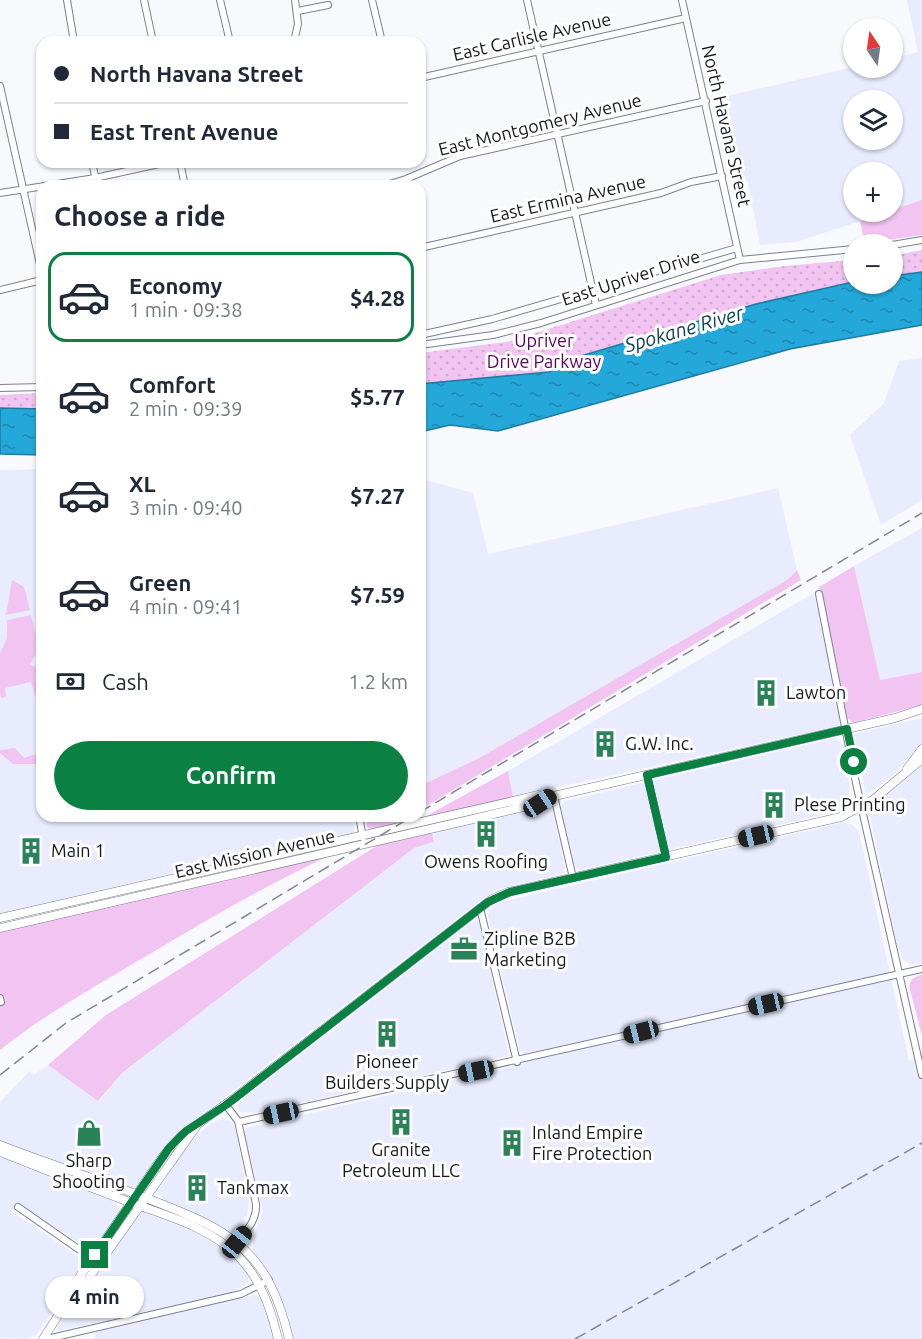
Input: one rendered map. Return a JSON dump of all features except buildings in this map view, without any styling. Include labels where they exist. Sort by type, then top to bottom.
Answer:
[{"type":"main road","name":"East Mission Avenue","points":[[896,718],[922,709]]},
{"type":"main road","name":"East Mission Avenue","points":[[426,821],[538,795],[552,796],[922,714]]},
{"type":"main road","points":[[906,771],[922,749]]},
{"type":"main road","points":[[45,1339],[63,1308],[67,1295],[169,1148],[186,1131],[196,1127],[226,1105],[480,908],[502,894],[833,819],[861,807],[880,795],[922,759]]},
{"type":"main road","name":"East Mission Avenue","points":[[0,928],[540,803],[552,796]]},
{"type":"main road","name":"East Mission Avenue","points":[[0,918],[422,822]]},
{"type":"main road","points":[[63,1308],[74,1299],[100,1264],[196,1127]]},
{"type":"main road","points":[[0,1145],[48,1170],[203,1231],[231,1249],[260,1285],[272,1312],[278,1339]]},
{"type":"main road","points":[[0,1152],[88,1176],[204,1220],[237,1242],[269,1280],[289,1339]]},
{"type":"main road","points":[[48,1170],[83,1178],[88,1176]]},
{"type":"street","points":[[67,0],[73,36]]},
{"type":"street","points":[[144,0],[152,36]]},
{"type":"street","points":[[220,0],[229,36]]},
{"type":"street","points":[[295,0],[298,11],[295,36]]},
{"type":"street","points":[[372,0],[381,36]]},
{"type":"street","points":[[527,0],[596,305]]},
{"type":"street","name":"North Havana Street","points":[[682,0],[740,260]]},
{"type":"street","points":[[298,11],[328,5]]},
{"type":"street","name":"East Carlisle Avenue","points":[[426,77],[686,18]]},
{"type":"street","points":[[0,86],[36,246]]},
{"type":"street","name":"East Montgomery Avenue","points":[[403,180],[460,156],[706,101]]},
{"type":"street","points":[[93,168],[95,178]]},
{"type":"street","points":[[81,180],[141,168]]},
{"type":"street","name":"East Ermina Avenue","points":[[426,247],[661,193],[691,182],[722,176]]},
{"type":"street","points":[[0,193],[36,186]]},
{"type":"street","points":[[903,243],[922,240]]},
{"type":"street","name":"East Upriver Drive","points":[[426,334],[492,319],[737,248]]},
{"type":"street","name":"East Upriver Drive","points":[[426,344],[493,335],[740,260],[843,250]]},
{"type":"street","points":[[0,290],[36,281]]},
{"type":"street","points":[[0,388],[36,387]]},
{"type":"street","points":[[819,594],[861,807],[922,1076]]},
{"type":"street","points":[[647,775],[666,857]]},
{"type":"street","points":[[552,796],[573,878]]},
{"type":"street","points":[[360,822],[364,845]]},
{"type":"street","points":[[480,908],[518,1062]]},
{"type":"street","points":[[239,1122],[518,1062],[922,969]]},
{"type":"street","points":[[226,1105],[239,1122],[254,1191],[256,1215],[231,1249]]},
{"type":"street","points":[[18,1207],[100,1264]]},
{"type":"street","points":[[45,1339],[241,1294],[269,1280]]},
{"type":"street","points":[[90,1329],[93,1339]]},
{"type":"shaded area","points":[[907,0],[922,0],[922,200],[903,207],[903,162],[843,162],[843,222],[857,222],[796,242],[760,245],[748,182],[744,178],[732,179],[714,99],[843,69],[843,78],[903,78],[903,56],[918,52]]},
{"type":"shaded area","points":[[922,358],[922,500],[881,525],[850,435],[884,403],[899,361]]},
{"type":"shaded area","points":[[36,469],[36,822],[355,822],[354,835],[0,915],[0,470]]},
{"type":"shaded area","points":[[426,480],[473,493],[488,554],[778,488],[797,570],[787,580],[661,655],[481,757],[426,783]]},
{"type":"shaded area","points":[[922,528],[922,672],[880,680],[854,566]]},
{"type":"shaded area","points":[[814,593],[841,720],[838,726],[513,797],[508,771]]},
{"type":"shaded area","points":[[922,718],[922,744],[890,778],[866,795],[854,734]]},
{"type":"shaded area","points":[[836,738],[845,746],[851,806],[834,812],[580,870],[575,867],[561,807],[565,801]]},
{"type":"shaded area","points":[[922,762],[922,964],[909,964],[904,960],[898,948],[870,816],[874,806]]},
{"type":"shaded area","points":[[547,805],[552,809],[565,867],[562,874],[502,888],[484,898],[186,1127],[164,1149],[138,1186],[130,1188],[0,1142],[0,1102],[30,1071],[34,1075],[48,1065],[99,1101],[123,1072],[190,1018],[414,848],[434,842],[432,833]]},
{"type":"shaded area","points":[[841,823],[852,824],[859,832],[909,1061],[922,1055],[922,1339],[292,1339],[279,1294],[253,1250],[253,1240],[263,1211],[244,1134],[246,1128],[527,1063],[525,1054],[520,1051],[488,916],[489,910],[500,902]]},
{"type":"shaded area","points":[[475,920],[480,923],[509,1056],[257,1113],[239,1112],[237,1106],[240,1101]]},
{"type":"shaded area","points":[[223,1118],[232,1122],[236,1131],[249,1201],[247,1216],[238,1229],[232,1232],[165,1201],[157,1191],[190,1142],[211,1123]]},
{"type":"shaded area","points":[[0,1156],[107,1197],[120,1207],[119,1213],[95,1249],[90,1250],[16,1202],[11,1211],[81,1258],[83,1264],[37,1334],[28,1339],[0,1338]]},
{"type":"shaded area","points":[[143,1212],[197,1232],[222,1247],[245,1270],[249,1278],[247,1284],[226,1295],[57,1331],[56,1329],[138,1215]]},
{"type":"shaded area","points":[[255,1295],[263,1299],[274,1339],[94,1339],[96,1331]]},
{"type":"green space","points":[[922,200],[922,235],[903,238],[903,234],[863,234],[860,222],[903,222],[903,206]]},
{"type":"green space","points":[[922,250],[922,272],[903,275],[903,254]]},
{"type":"green space","name":"Upriver Drive Parkway","points":[[843,261],[843,284],[756,304],[669,329],[581,356],[549,372],[426,383],[426,352],[506,342],[721,275]]},
{"type":"green space","points":[[36,393],[36,409],[0,408],[0,395]]},
{"type":"green space","points":[[854,566],[880,680],[922,672],[922,705],[853,723],[847,718],[819,587]]},
{"type":"green space","points":[[797,570],[801,580],[426,806],[426,783],[481,757],[787,580]]},
{"type":"green space","points":[[12,580],[24,587],[30,610],[6,615]]},
{"type":"green space","points":[[31,615],[36,636],[36,654],[30,664],[36,668],[36,698],[31,682],[5,688],[6,697],[1,698],[0,653],[7,638],[7,620]]},
{"type":"green space","points":[[15,748],[24,758],[36,754],[36,765],[13,764],[0,753],[0,750]]},
{"type":"green space","points":[[508,771],[513,797],[426,816]]},
{"type":"green space","points":[[366,822],[398,822],[378,829],[367,828]]},
{"type":"green space","points":[[432,833],[434,842],[414,848],[123,1072],[98,1101],[48,1065],[106,1015],[378,845]]},
{"type":"green space","points":[[329,856],[234,905],[106,980],[52,1013],[0,1050],[0,932]]},
{"type":"green space","points":[[922,974],[922,1036],[909,986],[912,979]]},
{"type":"water","name":"Spokane River","points":[[922,272],[922,325],[790,349],[498,431],[450,425],[426,431],[426,383],[549,372],[581,356],[756,304],[843,284],[843,294],[903,294],[903,275]]},
{"type":"water","points":[[0,408],[36,409],[36,455],[0,454]]},
{"type":"railway","points":[[426,808],[922,513]]},
{"type":"railway","points":[[0,1075],[66,1023],[403,822]]},
{"type":"railway","points":[[575,1339],[922,1143]]},
{"type":"place","name":"Lawton","points":[[766,693]]},
{"type":"place","name":"G.W. Inc.","points":[[605,744]]},
{"type":"place","name":"Plese Printing","points":[[774,805]]},
{"type":"place","name":"Owens Roofing","points":[[486,834]]},
{"type":"place","name":"Main 1","points":[[31,851]]},
{"type":"place","name":"Zipline B2B Marketing","points":[[464,949]]},
{"type":"place","name":"Pioneer Builders Supply","points":[[387,1034]]},
{"type":"place","name":"Granite Petroleum LLC","points":[[401,1122]]},
{"type":"place","name":"Sharp Shooting","points":[[89,1133]]},
{"type":"place","name":"Inland Empire Fire Protection","points":[[512,1143]]},
{"type":"place","name":"Tankmax","points":[[197,1188]]},
{"type":"route","points":[[95,1255],[163,1156],[186,1131],[196,1127],[226,1105],[488,902],[510,892],[666,857],[647,775],[847,729],[854,762]]}]
